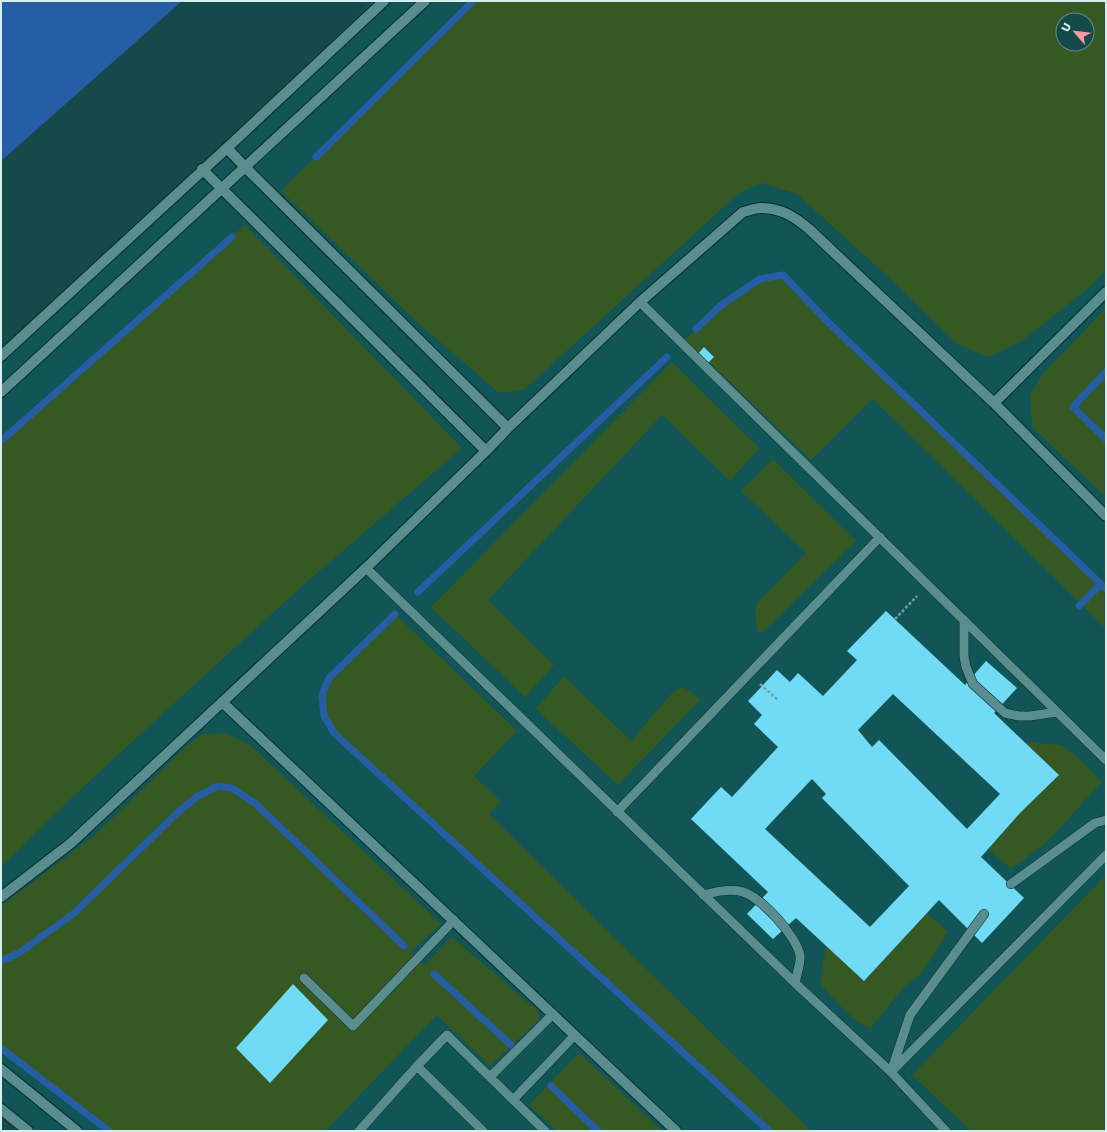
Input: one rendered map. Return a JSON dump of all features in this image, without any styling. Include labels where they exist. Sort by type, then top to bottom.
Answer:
[{"type":"street","points":[[1,356],[202,169],[228,148],[384,1]]},
{"type":"street","points":[[1,392],[425,1]]},
{"type":"street","points":[[228,148],[245,167],[508,428]]},
{"type":"street","points":[[202,169],[486,452]]},
{"type":"street","points":[[1,897],[71,843],[366,568],[486,452],[508,428],[640,302],[743,212],[760,208],[775,210],[794,217],[809,229],[994,403],[1106,516]]},
{"type":"street","points":[[994,403],[1106,292]]},
{"type":"street","points":[[222,702],[676,1131]]},
{"type":"street","points":[[1,1069],[77,1131]]},
{"type":"street","points":[[1,1109],[28,1131]]},
{"type":"lane","points":[[640,302],[1106,760]]},
{"type":"lane","points":[[617,812],[880,537]]},
{"type":"lane","points":[[366,568],[795,984],[891,1072],[946,1131]]},
{"type":"lane","points":[[964,620],[964,656],[966,667],[973,684],[1005,713],[1025,716],[1057,712]]},
{"type":"lane","points":[[1011,884],[1095,823],[1106,820]]},
{"type":"lane","points":[[891,1072],[1106,855]]},
{"type":"lane","points":[[703,895],[726,890],[741,891],[757,899],[786,930],[795,942],[801,957],[795,984]]},
{"type":"lane","points":[[891,1072],[910,1015],[984,914]]},
{"type":"lane","points":[[304,978],[353,1026],[454,920]]},
{"type":"lane","points":[[490,1077],[553,1014]]},
{"type":"lane","points":[[359,1131],[447,1035],[545,1131]]},
{"type":"lane","points":[[513,1100],[576,1035]]},
{"type":"lane","points":[[417,1066],[483,1131]]},
{"type":"path","points":[[895,619],[928,584]]},
{"type":"path","points":[[760,683],[778,700]]},
{"type":"shaded area","points":[[372,1],[1106,1],[1106,1131],[28,1131],[1,1109],[1,356],[202,169]]},
{"type":"green space","points":[[473,1],[1106,1],[1106,269],[1090,287],[1023,340],[989,357],[957,344],[896,284],[797,194],[761,183],[739,193],[524,390],[499,393],[417,322],[281,191]]},
{"type":"green space","points":[[245,225],[462,448],[300,588],[82,788],[1,867],[1,441]]},
{"type":"green space","points":[[783,275],[827,321],[1106,589],[1106,629],[874,400],[870,401],[811,460],[709,362],[714,356],[705,347],[697,355],[684,341],[720,306],[760,279]]},
{"type":"green space","points":[[1106,308],[1106,497],[1032,427],[1030,395],[1043,374]]},
{"type":"green space","points":[[672,362],[759,448],[730,481],[662,415],[488,600],[554,665],[525,697],[431,607]]},
{"type":"green space","points":[[773,459],[856,541],[762,633],[757,631],[755,614],[757,603],[806,553],[741,491]]},
{"type":"green space","points":[[395,614],[517,731],[474,776],[501,801],[489,814],[811,1131],[769,1131],[334,733],[324,716],[322,695],[329,678]]},
{"type":"green space","points":[[564,676],[631,741],[672,693],[683,687],[701,699],[618,785],[536,709]]},
{"type":"green space","points":[[225,733],[249,744],[441,924],[411,951],[425,965],[452,937],[539,1012],[539,1020],[490,1066],[437,1015],[325,1131],[109,1131],[1,1048],[1,906],[94,836],[187,746],[202,734]]},
{"type":"green space","points":[[1025,742],[1061,745],[1077,757],[1102,782],[1045,844],[1011,869],[988,849],[1020,813],[1059,775]]},
{"type":"green space","points":[[1106,875],[1106,1131],[971,1131],[912,1075]]},
{"type":"green space","points":[[927,913],[948,932],[922,973],[905,986],[870,1029],[862,1025],[837,1003],[820,984],[826,945],[864,981]]},
{"type":"green space","points":[[579,1053],[662,1131],[557,1131],[529,1105]]},
{"type":"water","points":[[1,1],[182,1],[1,161]]},
{"type":"building","points":[[704,347],[714,357],[706,365],[697,355]]},
{"type":"building","points":[[886,611],[965,685],[986,661],[1017,688],[994,713],[1059,775],[1020,813],[981,857],[1024,898],[982,943],[939,900],[864,981],[796,918],[773,939],[747,914],[768,892],[691,819],[721,787],[732,797],[778,747],[754,724],[762,715],[748,701],[777,670],[790,682],[798,673],[823,696],[857,660],[847,651]],"holes":[[[893,694],[1000,794],[967,829],[879,740],[872,747],[858,730]],[[812,779],[826,794],[822,798],[909,886],[870,927],[765,829]]]},
{"type":"building","points":[[293,984],[328,1020],[270,1083],[236,1048]]},
{"type":"waterway","points":[[316,157],[473,1]]},
{"type":"waterway","points":[[1,441],[232,237]]},
{"type":"waterway","points":[[696,329],[720,306],[760,279],[783,275],[827,321],[1106,589]]},
{"type":"waterway","points":[[418,592],[667,357]]},
{"type":"waterway","points":[[1106,372],[1073,407],[1106,439]]},
{"type":"waterway","points":[[1079,606],[1101,584]]},
{"type":"waterway","points":[[395,614],[329,678],[322,695],[324,716],[334,733],[769,1131]]},
{"type":"waterway","points":[[1,961],[19,953],[73,914],[175,815],[196,797],[218,786],[232,788],[256,804],[404,946]]},
{"type":"waterway","points":[[434,974],[511,1045]]},
{"type":"waterway","points":[[1,1048],[109,1131]]},
{"type":"waterway","points":[[551,1086],[598,1131]]}]
